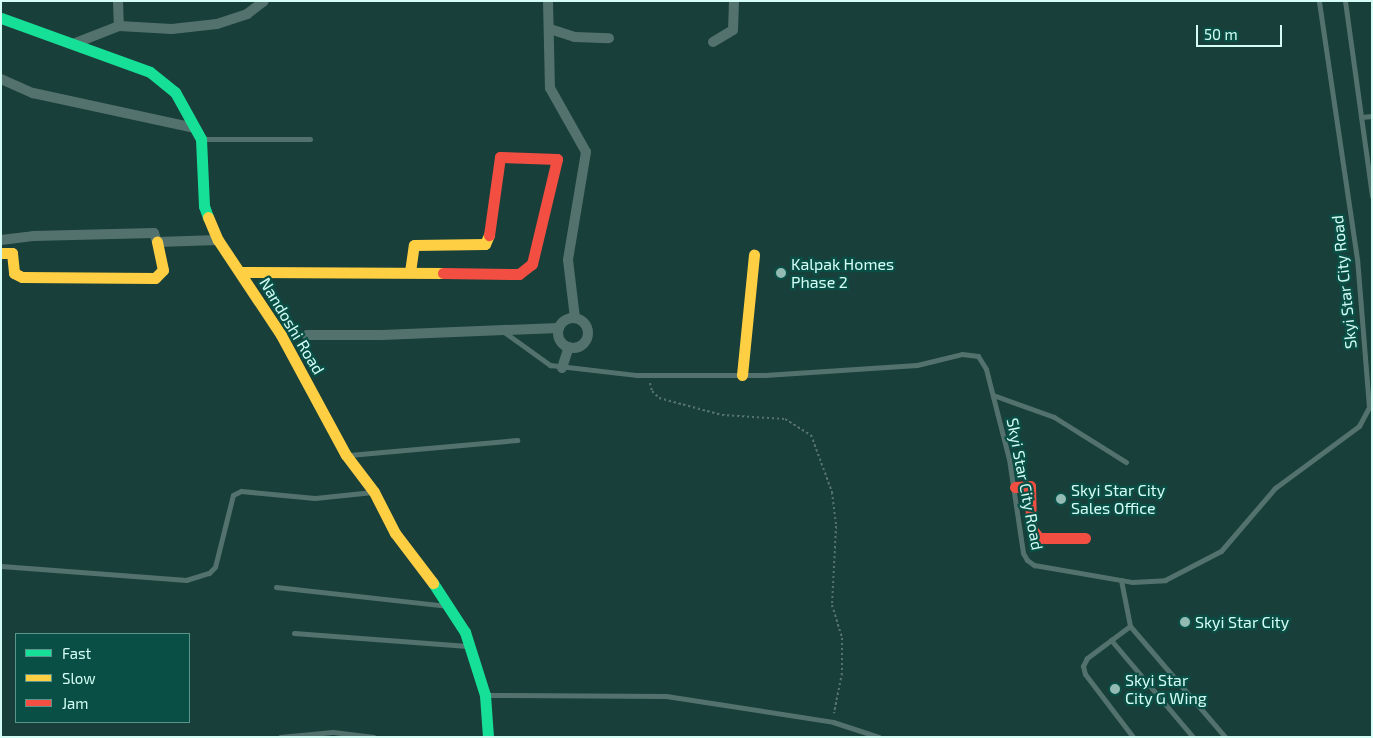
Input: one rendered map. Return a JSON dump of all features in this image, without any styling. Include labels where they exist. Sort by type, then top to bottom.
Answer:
[{"type":"street","points":[[118,1],[119,26]]},
{"type":"street","points":[[72,44],[119,26],[172,29],[217,24],[247,14],[264,1]]},
{"type":"street","points":[[548,1],[550,88],[586,152],[568,260],[575,318]]},
{"type":"street","points":[[713,42],[733,30],[734,1]]},
{"type":"street","name":"Nandoshi Road","points":[[1,18],[150,72],[175,92],[201,139],[204,206],[218,240],[281,335],[346,455],[374,492],[405,548],[451,607],[471,646],[485,695],[488,737]]},
{"type":"street","points":[[550,29],[575,37],[609,38]]},
{"type":"street","points":[[1,79],[33,94],[195,128]]},
{"type":"street","points":[[241,272],[519,274],[527,271],[534,255],[557,159],[515,155],[500,157],[489,239],[485,244],[414,245],[410,272]]},
{"type":"street","points":[[1,240],[33,236],[154,233],[163,270],[155,278],[16,276],[12,253],[1,253]]},
{"type":"street","points":[[157,242],[218,240]]},
{"type":"street","points":[[742,375],[754,254]]},
{"type":"street","points":[[575,318],[587,326],[588,336],[583,344],[569,347],[559,337],[559,328],[565,320],[575,318]]},
{"type":"street","points":[[307,335],[559,328]]},
{"type":"street","points":[[562,368],[569,347]]},
{"type":"street","points":[[1014,487],[1030,486],[1031,528],[1039,538],[1085,538]]},
{"type":"lane","name":"Skyi Star City Road","points":[[502,330],[544,362],[562,368],[648,376],[742,375],[917,364],[971,354],[983,361],[993,395],[1014,487],[1027,560],[1034,566],[1121,580],[1150,582],[1165,580],[1221,551],[1275,488],[1359,426],[1369,407],[1357,259],[1319,1]]},
{"type":"lane","points":[[1345,1],[1372,196]]},
{"type":"lane","points":[[1361,117],[1372,116]]},
{"type":"lane","points":[[201,139],[310,139]]},
{"type":"lane","points":[[993,395],[1054,417],[1126,462]]},
{"type":"lane","points":[[346,455],[517,440]]},
{"type":"lane","points":[[1,566],[186,580],[209,573],[215,567],[233,494],[241,491],[315,498],[374,492]]},
{"type":"lane","points":[[1121,580],[1130,626],[1225,737]]},
{"type":"lane","points":[[276,587],[451,607]]},
{"type":"lane","points":[[1130,626],[1087,658],[1083,666],[1085,674],[1133,737]]},
{"type":"lane","points":[[294,633],[471,646]]},
{"type":"lane","points":[[1111,640],[1193,737]]},
{"type":"lane","points":[[485,695],[666,696],[833,722],[879,737]]},
{"type":"lane","points":[[280,737],[333,732],[374,737]]},
{"type":"path","points":[[648,376],[652,392],[659,398],[722,415],[785,419],[812,435],[832,492],[836,526],[832,605],[842,638],[842,664],[833,722]]},
{"type":"traffic: fast","points":[[1,18],[150,72],[175,92],[201,139],[204,206],[208,217]]},
{"type":"traffic: fast","points":[[433,583],[465,632],[485,695],[488,737]]},
{"type":"traffic: slow","points":[[208,217],[218,240],[281,335],[346,455],[374,492],[395,533],[433,583]]},
{"type":"traffic: slow","points":[[410,272],[414,245],[485,244],[489,235]]},
{"type":"traffic: slow","points":[[1,253],[12,253],[14,273],[22,277],[155,278],[163,270],[157,242]]},
{"type":"traffic: slow","points":[[742,375],[754,255]]},
{"type":"traffic: slow","points":[[241,272],[443,273]]},
{"type":"traffic: jam","points":[[443,273],[519,274],[532,264],[557,159],[500,157],[489,235]]},
{"type":"traffic: jam","points":[[1015,487],[1030,486],[1031,528],[1039,538],[1085,538]]},
{"type":"place","name":"Kalpak Homes Phase 2","points":[[781,273]]},
{"type":"place","name":"Skyi Star City Sales Office","points":[[1061,499]]},
{"type":"place","name":"Skyi Star City","points":[[1185,622]]},
{"type":"place","name":"Skyi Star City G Wing","points":[[1115,689]]}]
